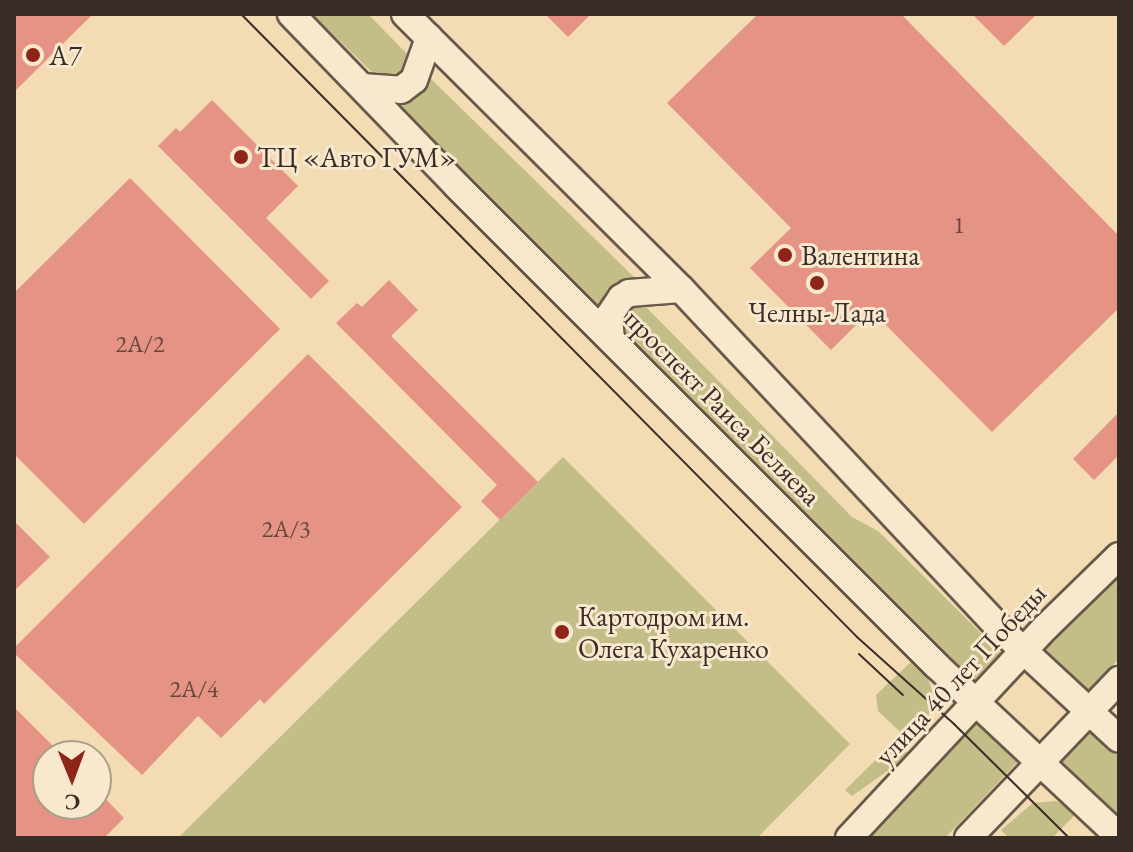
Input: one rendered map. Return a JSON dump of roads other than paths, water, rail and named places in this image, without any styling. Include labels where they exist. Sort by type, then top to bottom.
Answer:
[{"type":"street","name":"проспект Раиса Беляева","points":[[291,14],[936,665],[1119,836]]},
{"type":"street","name":"проспект Раиса Беляева","points":[[405,14],[681,289],[1024,651],[1090,708],[1119,739]]},
{"type":"street","points":[[362,87],[401,90],[414,80],[429,38]]},
{"type":"street","points":[[611,340],[609,316],[629,293],[681,289]]},
{"type":"street","name":"улица 40 лет Победы","points":[[849,838],[1024,651],[1119,556]]},
{"type":"street","points":[[968,838],[1119,680]]},
{"type":"tram line","points":[[241,14],[857,637],[954,724],[1069,838]]},
{"type":"tram line","points":[[859,654],[903,695]]},
{"type":"place","name":"А7","points":[[33,55]]},
{"type":"place","name":"ТЦ «Авто ГУМ»","points":[[241,157]]},
{"type":"place","name":"Валентина","points":[[785,255]]},
{"type":"place","name":"Челны-Лада","points":[[817,283]]},
{"type":"place","name":"Картодром им. Олега Кухаренко","points":[[562,632]]}]
